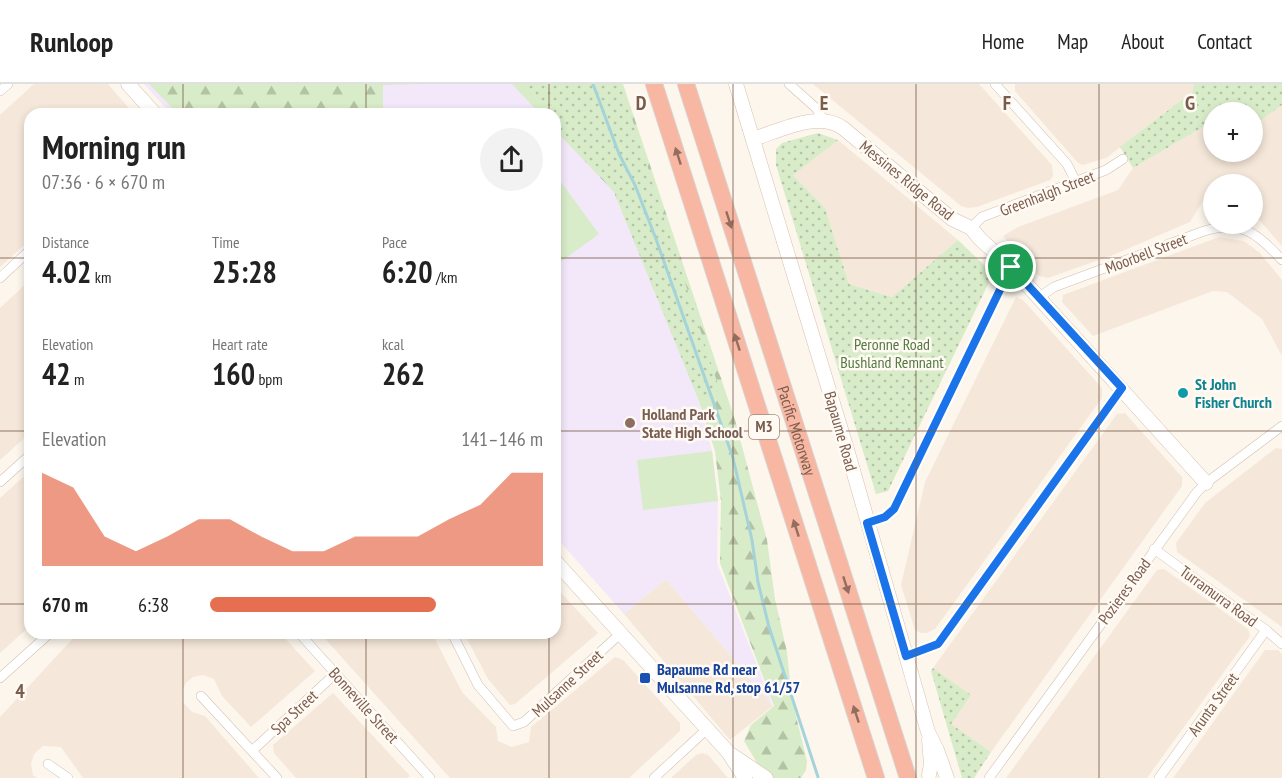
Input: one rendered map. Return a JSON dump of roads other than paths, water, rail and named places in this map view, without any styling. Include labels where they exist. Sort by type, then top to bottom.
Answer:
[{"type":"highway","name":"Pacific Motorway","points":[[654,84],[875,774]]},
{"type":"highway","name":"Pacific Motorway","points":[[686,84],[906,770]]},
{"type":"street","points":[[0,92],[8,84]]},
{"type":"street","points":[[128,84],[150,108]]},
{"type":"street","name":"Bapaume Road","points":[[736,84],[843,435],[928,732],[938,750],[947,778]]},
{"type":"street","name":"Messines Ridge Road","points":[[789,84],[816,108],[824,120],[834,122],[843,128],[952,219],[971,228],[1011,267],[1206,483]]},
{"type":"street","points":[[996,84],[1067,164],[1076,182]]},
{"type":"street","points":[[753,139],[812,121],[824,120]]},
{"type":"street","name":"Greenhalgh Street","points":[[971,228],[982,218],[1106,170],[1123,159]]},
{"type":"street","name":"Moorbell Street","points":[[1038,298],[1054,288],[1204,231],[1224,226],[1257,235],[1282,260]]},
{"type":"street","points":[[0,278],[24,256]]},
{"type":"street","points":[[867,523],[885,517],[894,509],[1011,267]]},
{"type":"street","points":[[906,656],[938,644],[1122,388]]},
{"type":"street","name":"Pozieres Road","points":[[988,778],[1187,504],[1206,483],[1281,428]]},
{"type":"street","points":[[0,482],[24,460]]},
{"type":"street","name":"Turramurra Road","points":[[1154,549],[1282,644]]},
{"type":"street","points":[[561,568],[728,752],[745,778]]},
{"type":"street","name":"Arunta Street","points":[[1159,778],[1266,630]]},
{"type":"street","name":"Mulsanne Street","points":[[455,639],[478,685],[513,726],[524,722],[621,633]]},
{"type":"street","points":[[0,678],[43,639]]},
{"type":"street","name":"Bonneville Street","points":[[305,639],[426,774]]},
{"type":"street","name":"Spa Street","points":[[253,750],[336,674]]},
{"type":"street","points":[[201,696],[277,778]]},
{"type":"street","points":[[654,778],[707,729]]},
{"type":"street","points":[[928,732],[931,760],[929,777]]},
{"type":"street","points":[[728,752],[766,778]]},
{"type":"street","points":[[48,764],[68,778]]},
{"type":"street","points":[[414,778],[426,774]]},
{"type":"waterway","points":[[593,84],[619,154],[635,185],[656,239],[733,458],[769,627],[818,777]]},
{"type":"place","name":"St John Fisher Church","points":[[1183,393]]},
{"type":"place","name":"Holland Park State High School","points":[[630,423]]},
{"type":"place","name":"Bapaume Rd near Mulsanne Rd, stop 61/57","points":[[645,678]]},
{"type":"park label","name":"Peronne Road Bushland Remnant","points":[[892,353]]}]
